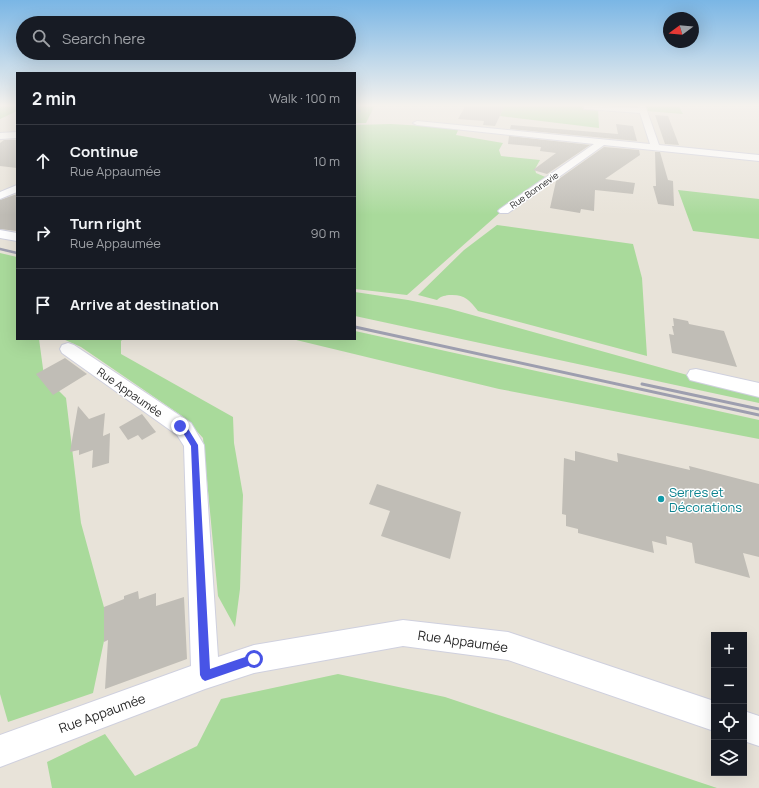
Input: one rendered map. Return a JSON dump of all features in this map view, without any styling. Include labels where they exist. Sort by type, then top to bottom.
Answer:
[{"type":"street","name":"Rue Bonnevie","points":[[504,211],[603,142]]},
{"type":"street","points":[[611,142],[759,158]]},
{"type":"street","points":[[653,142],[655,147]]},
{"type":"street","points":[[0,196],[16,188]]},
{"type":"street","points":[[0,234],[16,237]]},
{"type":"street","name":"Rue Appaumée","points":[[68,349],[184,429],[194,445],[205,675]]},
{"type":"street","points":[[696,375],[759,390]]},
{"type":"street","name":"Rue Appaumée","points":[[0,751],[205,675],[254,659],[403,633],[508,646],[711,715]]},
{"type":"street","points":[[747,727],[759,731]]},
{"type":"green space","points":[[356,142],[496,142],[503,143],[499,150],[501,156],[540,160],[535,169],[536,173],[550,179],[513,201],[407,295],[356,289]]},
{"type":"green space","points":[[678,190],[759,199],[759,239],[693,231]]},
{"type":"green space","points":[[497,225],[633,244],[642,278],[647,356],[478,311],[469,300],[459,295],[444,296],[437,300],[418,295],[464,250]]},
{"type":"green space","points":[[0,253],[16,257],[16,340],[39,340],[44,376],[66,398],[81,523],[108,622],[93,693],[8,722],[0,694]]},
{"type":"green space","points":[[356,292],[447,308],[759,395],[759,403],[356,316]]},
{"type":"green space","points":[[356,331],[759,420],[759,439],[499,389],[296,340],[356,340]]},
{"type":"green space","points":[[65,340],[122,340],[121,354],[233,417],[234,443],[243,495],[240,589],[235,627],[218,596],[203,438],[185,418],[81,347]]},
{"type":"green space","points":[[338,674],[445,697],[717,788],[52,788],[47,762],[105,734],[135,776],[197,746],[221,699]]},
{"type":"building","points":[[16,142],[16,168],[0,166],[0,143]]},
{"type":"building","points":[[508,142],[561,142],[590,145],[547,174],[533,170],[556,153],[540,151],[541,147],[508,144]]},
{"type":"building","points":[[664,142],[678,142],[679,145],[665,144]]},
{"type":"building","points":[[604,147],[639,150],[640,155],[605,179],[635,183],[633,194],[595,190],[594,211],[581,209],[580,213],[550,208],[556,181]]},
{"type":"building","points":[[655,152],[660,152],[668,180],[673,181],[674,206],[658,204],[653,186],[656,186]]},
{"type":"building","points":[[16,194],[16,231],[0,229],[0,200]]},
{"type":"building","points":[[673,318],[688,321],[689,324],[724,331],[737,367],[672,353],[669,334],[674,335],[672,326],[674,326]]},
{"type":"building","points":[[65,358],[87,374],[53,395],[36,374]]},
{"type":"building","points":[[78,406],[89,419],[105,413],[103,436],[110,433],[109,463],[92,468],[93,450],[79,455],[79,450],[70,452]]},
{"type":"building","points":[[142,414],[156,432],[142,440],[138,435],[128,440],[119,427]]},
{"type":"building","name":"Serres et Décorations","points":[[575,451],[618,462],[617,453],[690,470],[689,466],[759,484],[759,557],[743,553],[750,578],[695,563],[692,543],[666,536],[667,545],[652,541],[654,553],[578,533],[578,529],[566,526],[566,515],[562,514],[564,458],[575,461]]},
{"type":"building","points":[[377,484],[461,512],[450,559],[381,536],[390,511],[369,504]]},
{"type":"building","points":[[138,591],[139,599],[156,593],[156,606],[184,597],[187,659],[105,689],[108,640],[104,642],[104,607],[124,599],[124,596]]},
{"type":"railway","points":[[0,249],[16,253]]},
{"type":"railway","points":[[356,327],[759,415]]},
{"type":"railway","points":[[642,384],[759,409]]},
{"type":"place","name":"Serres et Décorations","points":[[661,499]]},
{"type":"route","points":[[180,426],[184,429],[194,445],[205,675],[254,659]]}]
